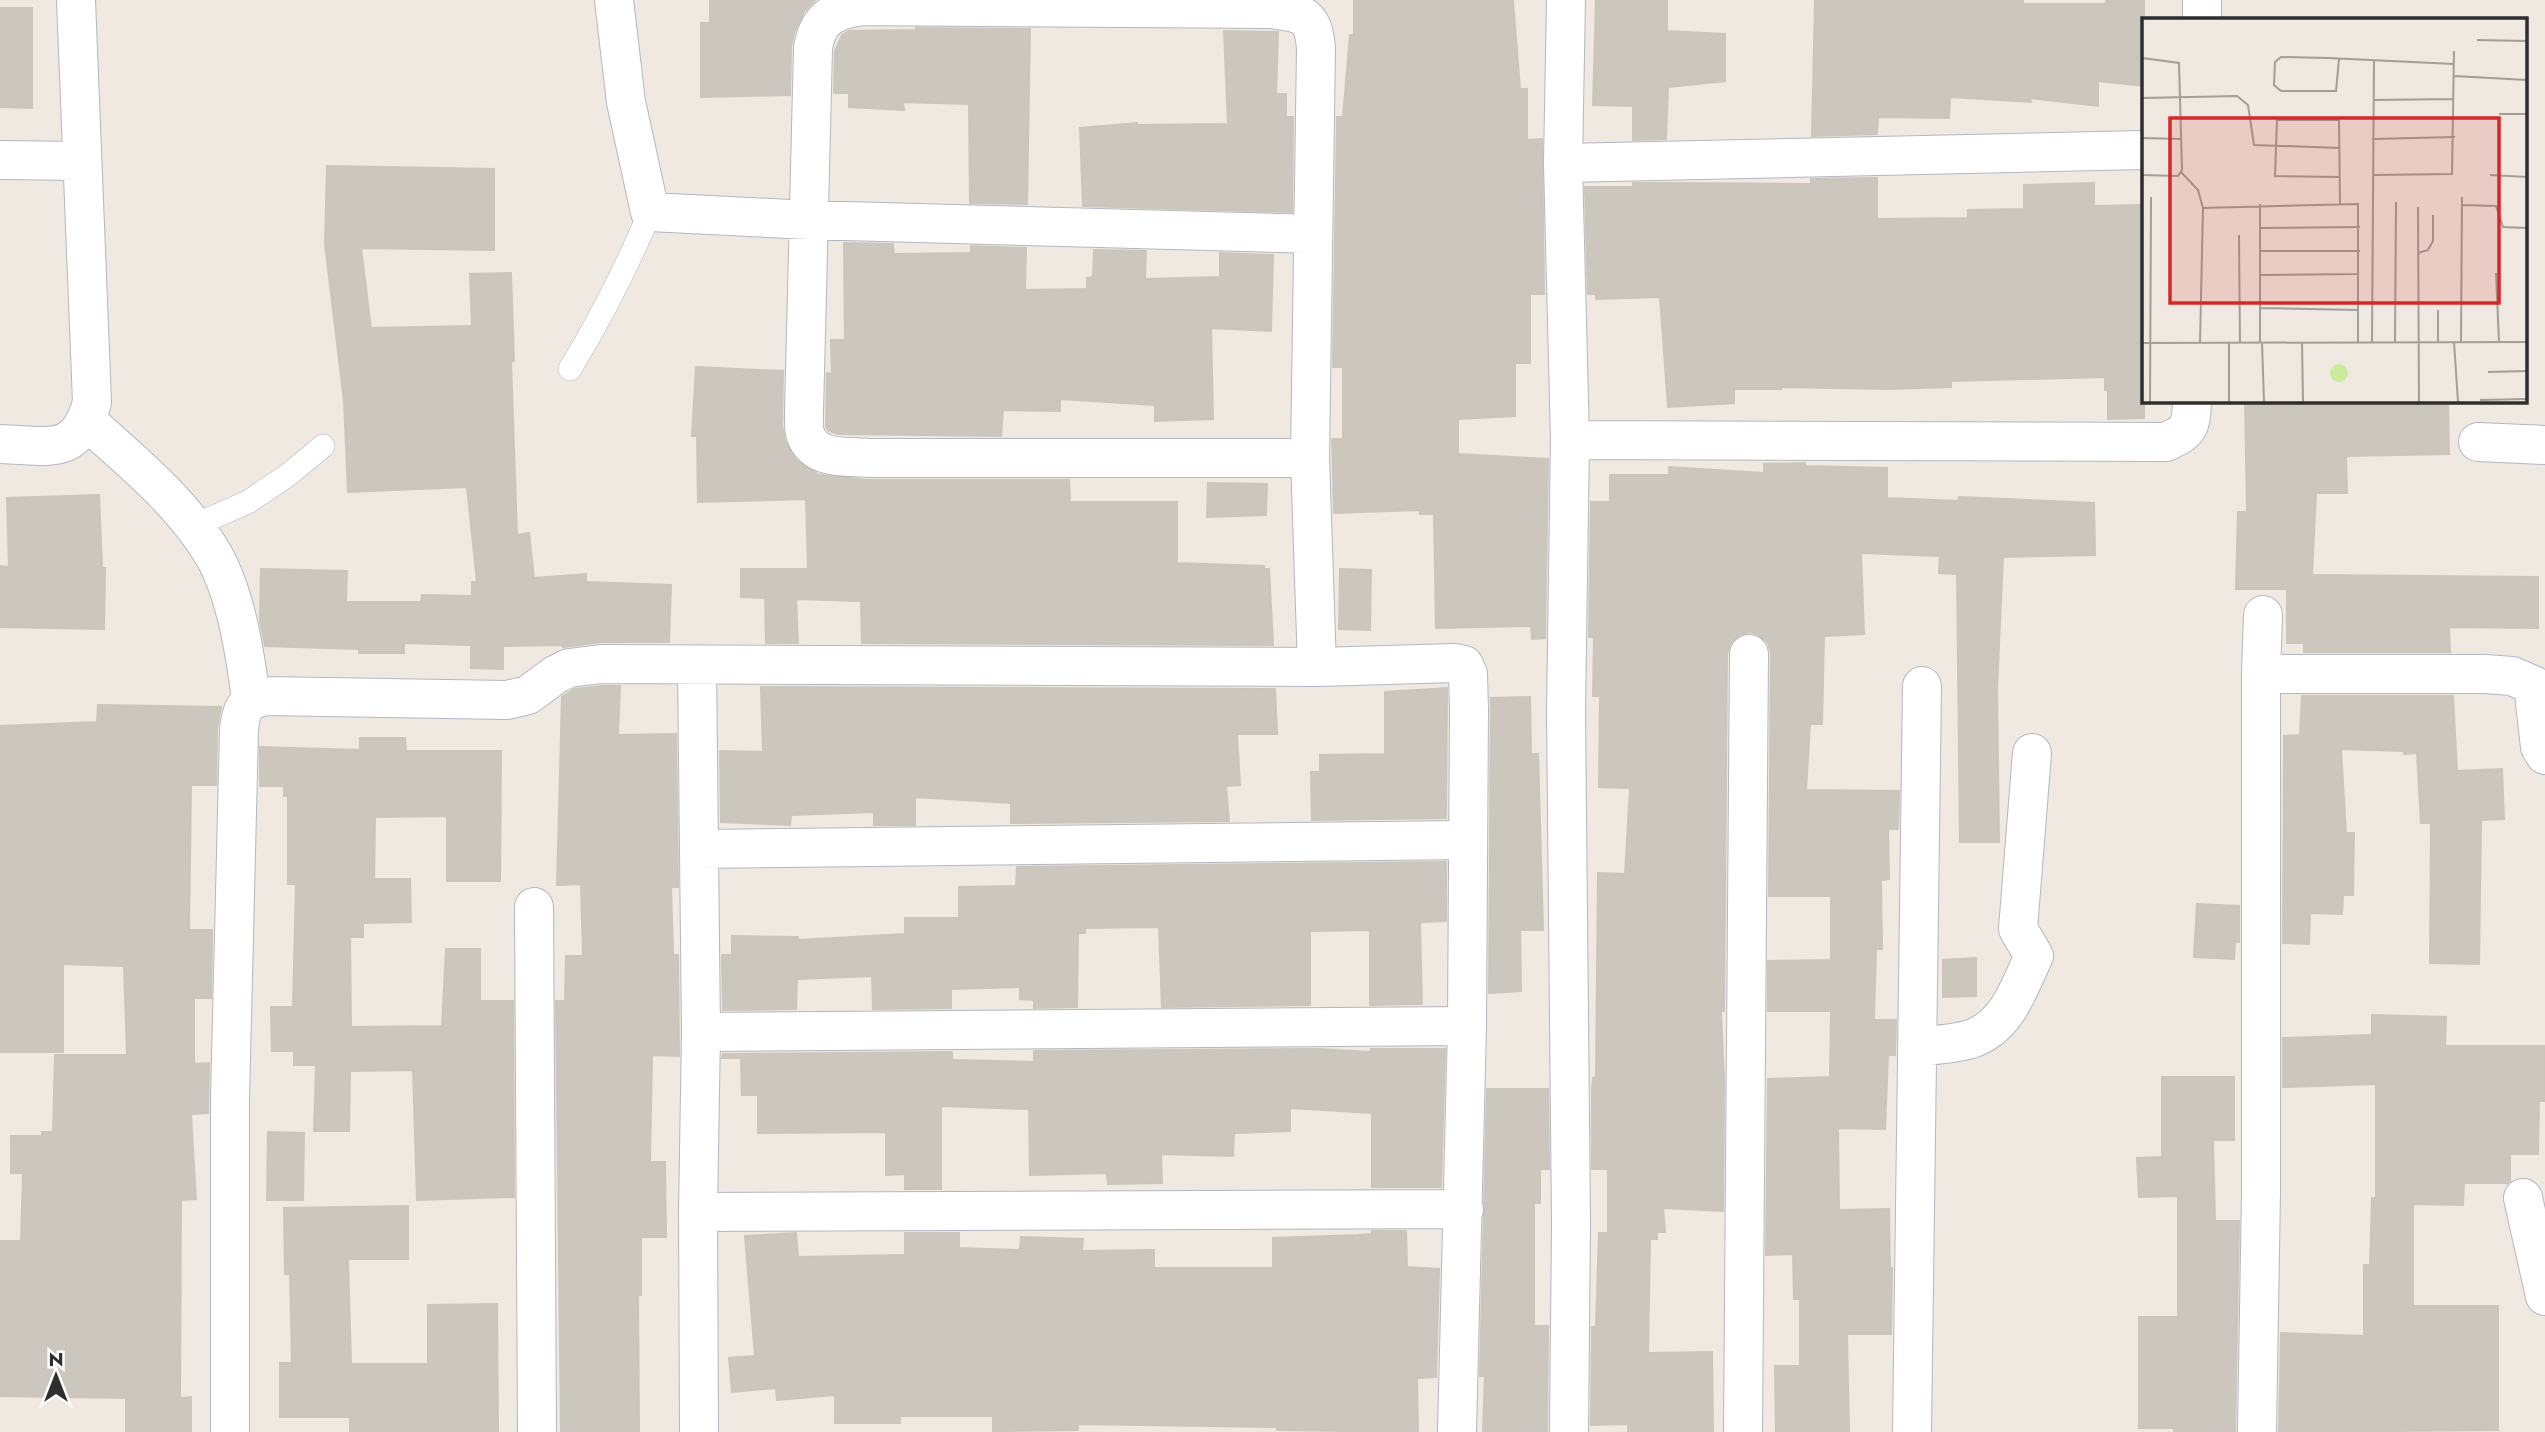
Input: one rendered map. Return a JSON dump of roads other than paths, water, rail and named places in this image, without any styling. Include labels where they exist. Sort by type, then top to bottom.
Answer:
[{"type":"street","points":[[0,444],[60,446],[76,437],[87,421],[92,402],[76,0]]},
{"type":"street","points":[[614,0],[626,102],[650,212],[810,220],[1313,234]]},
{"type":"street","points":[[1566,0],[1563,163],[1570,440],[1566,711],[1571,1209],[1569,1432]]},
{"type":"street","points":[[2202,0],[2202,18]]},
{"type":"street","points":[[1310,458],[870,458],[826,455],[815,449],[806,435],[804,414],[813,48],[816,32],[826,18],[844,9],[862,6],[1272,9],[1306,17],[1314,29],[1316,48],[1310,458],[1317,667]]},
{"type":"street","points":[[1563,163],[2142,150]]},
{"type":"street","points":[[0,160],[81,161]]},
{"type":"street","points":[[1570,440],[2166,442],[2184,434],[2192,421],[2192,402]]},
{"type":"street","points":[[87,421],[156,483],[193,526],[214,556],[232,602],[243,645],[251,699]]},
{"type":"street","points":[[2478,442],[2545,445]]},
{"type":"street","points":[[2257,1432],[2261,1192],[2263,615]]},
{"type":"street","points":[[1743,1432],[1749,654]]},
{"type":"street","points":[[230,1432],[230,1099],[239,730],[241,713],[251,699],[265,696],[507,700],[528,695],[569,668],[601,664],[1317,667],[1455,663],[1464,665],[1468,674],[1467,1026],[1457,1432]]},
{"type":"street","points":[[697,665],[701,1032],[699,1432]]},
{"type":"street","points":[[2261,674],[2512,676],[2533,685],[2540,747],[2545,755]]},
{"type":"street","points":[[1912,1432],[1922,686]]},
{"type":"street","points":[[1917,1048],[1970,1039],[1997,1025],[2034,956],[2018,929],[2032,753]]},
{"type":"street","points":[[700,849],[1468,840]]},
{"type":"street","points":[[534,907],[537,1432]]},
{"type":"street","points":[[701,1032],[1467,1026]]},
{"type":"street","points":[[2523,1198],[2545,1296]]},
{"type":"street","points":[[698,1212],[1464,1209]]},
{"type":"lane","points":[[570,369],[618,283],[650,212]]},
{"type":"lane","points":[[193,526],[248,502],[288,475],[323,446]]}]
